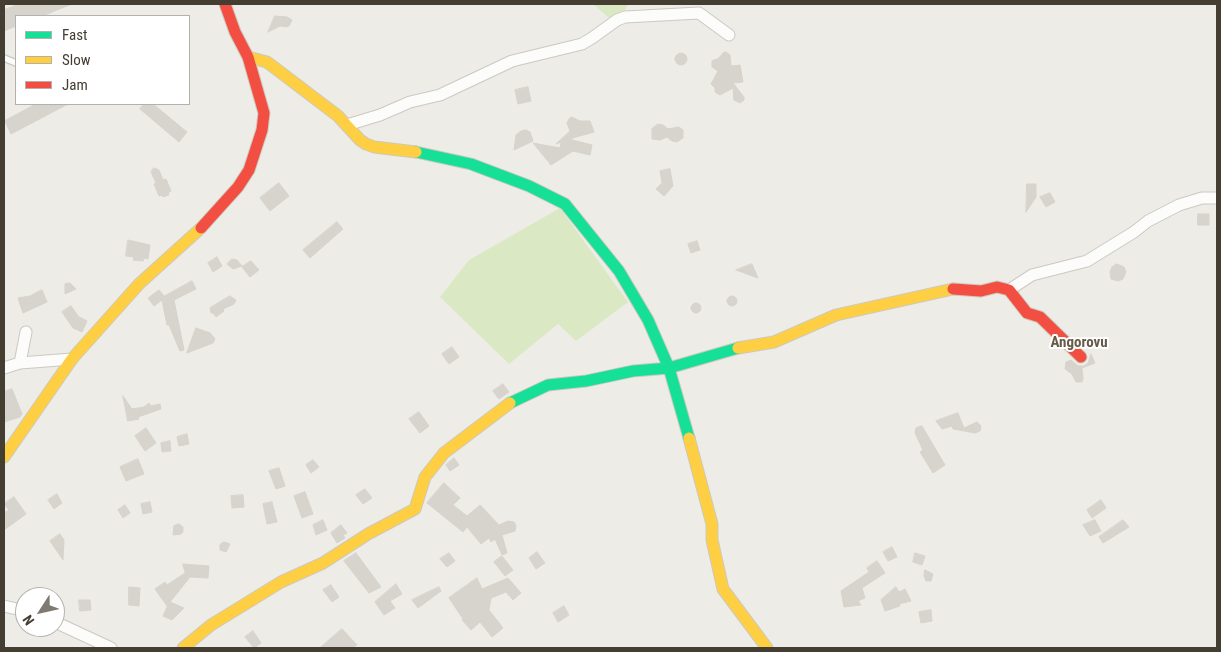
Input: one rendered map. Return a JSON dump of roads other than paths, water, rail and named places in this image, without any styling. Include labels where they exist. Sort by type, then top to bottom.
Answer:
[{"type":"street","points":[[4,457],[72,359],[139,284],[205,225],[238,187],[249,170],[262,130],[264,112],[248,56],[225,4]]},
{"type":"street","points":[[347,125],[380,115],[410,102],[440,95],[512,61],[582,44],[617,20],[625,17],[699,13],[729,35]]},
{"type":"street","points":[[248,56],[267,62],[326,106],[360,140],[374,147],[408,150],[471,164],[529,186],[565,204],[619,271],[648,320],[669,368],[708,506],[712,524],[712,540],[723,589],[767,648]]},
{"type":"street","points":[[1009,290],[1032,275],[1087,260],[1134,232],[1148,221],[1179,205],[1202,198],[1217,198]]},
{"type":"street","points":[[183,648],[211,625],[281,582],[323,563],[368,534],[416,509],[425,477],[444,453],[514,400],[548,385],[586,381],[633,371],[669,368],[744,346],[774,342],[836,316],[950,289],[981,291],[997,287],[1009,290],[1027,313],[1040,318],[1060,334],[1081,356]]},
{"type":"street","points":[[20,363],[26,332]]},
{"type":"street","points":[[4,368],[20,363],[72,359]]},
{"type":"street","points":[[65,627],[111,648]]},
{"type":"district","name":"Angorovu","points":[[1079,343]]}]
